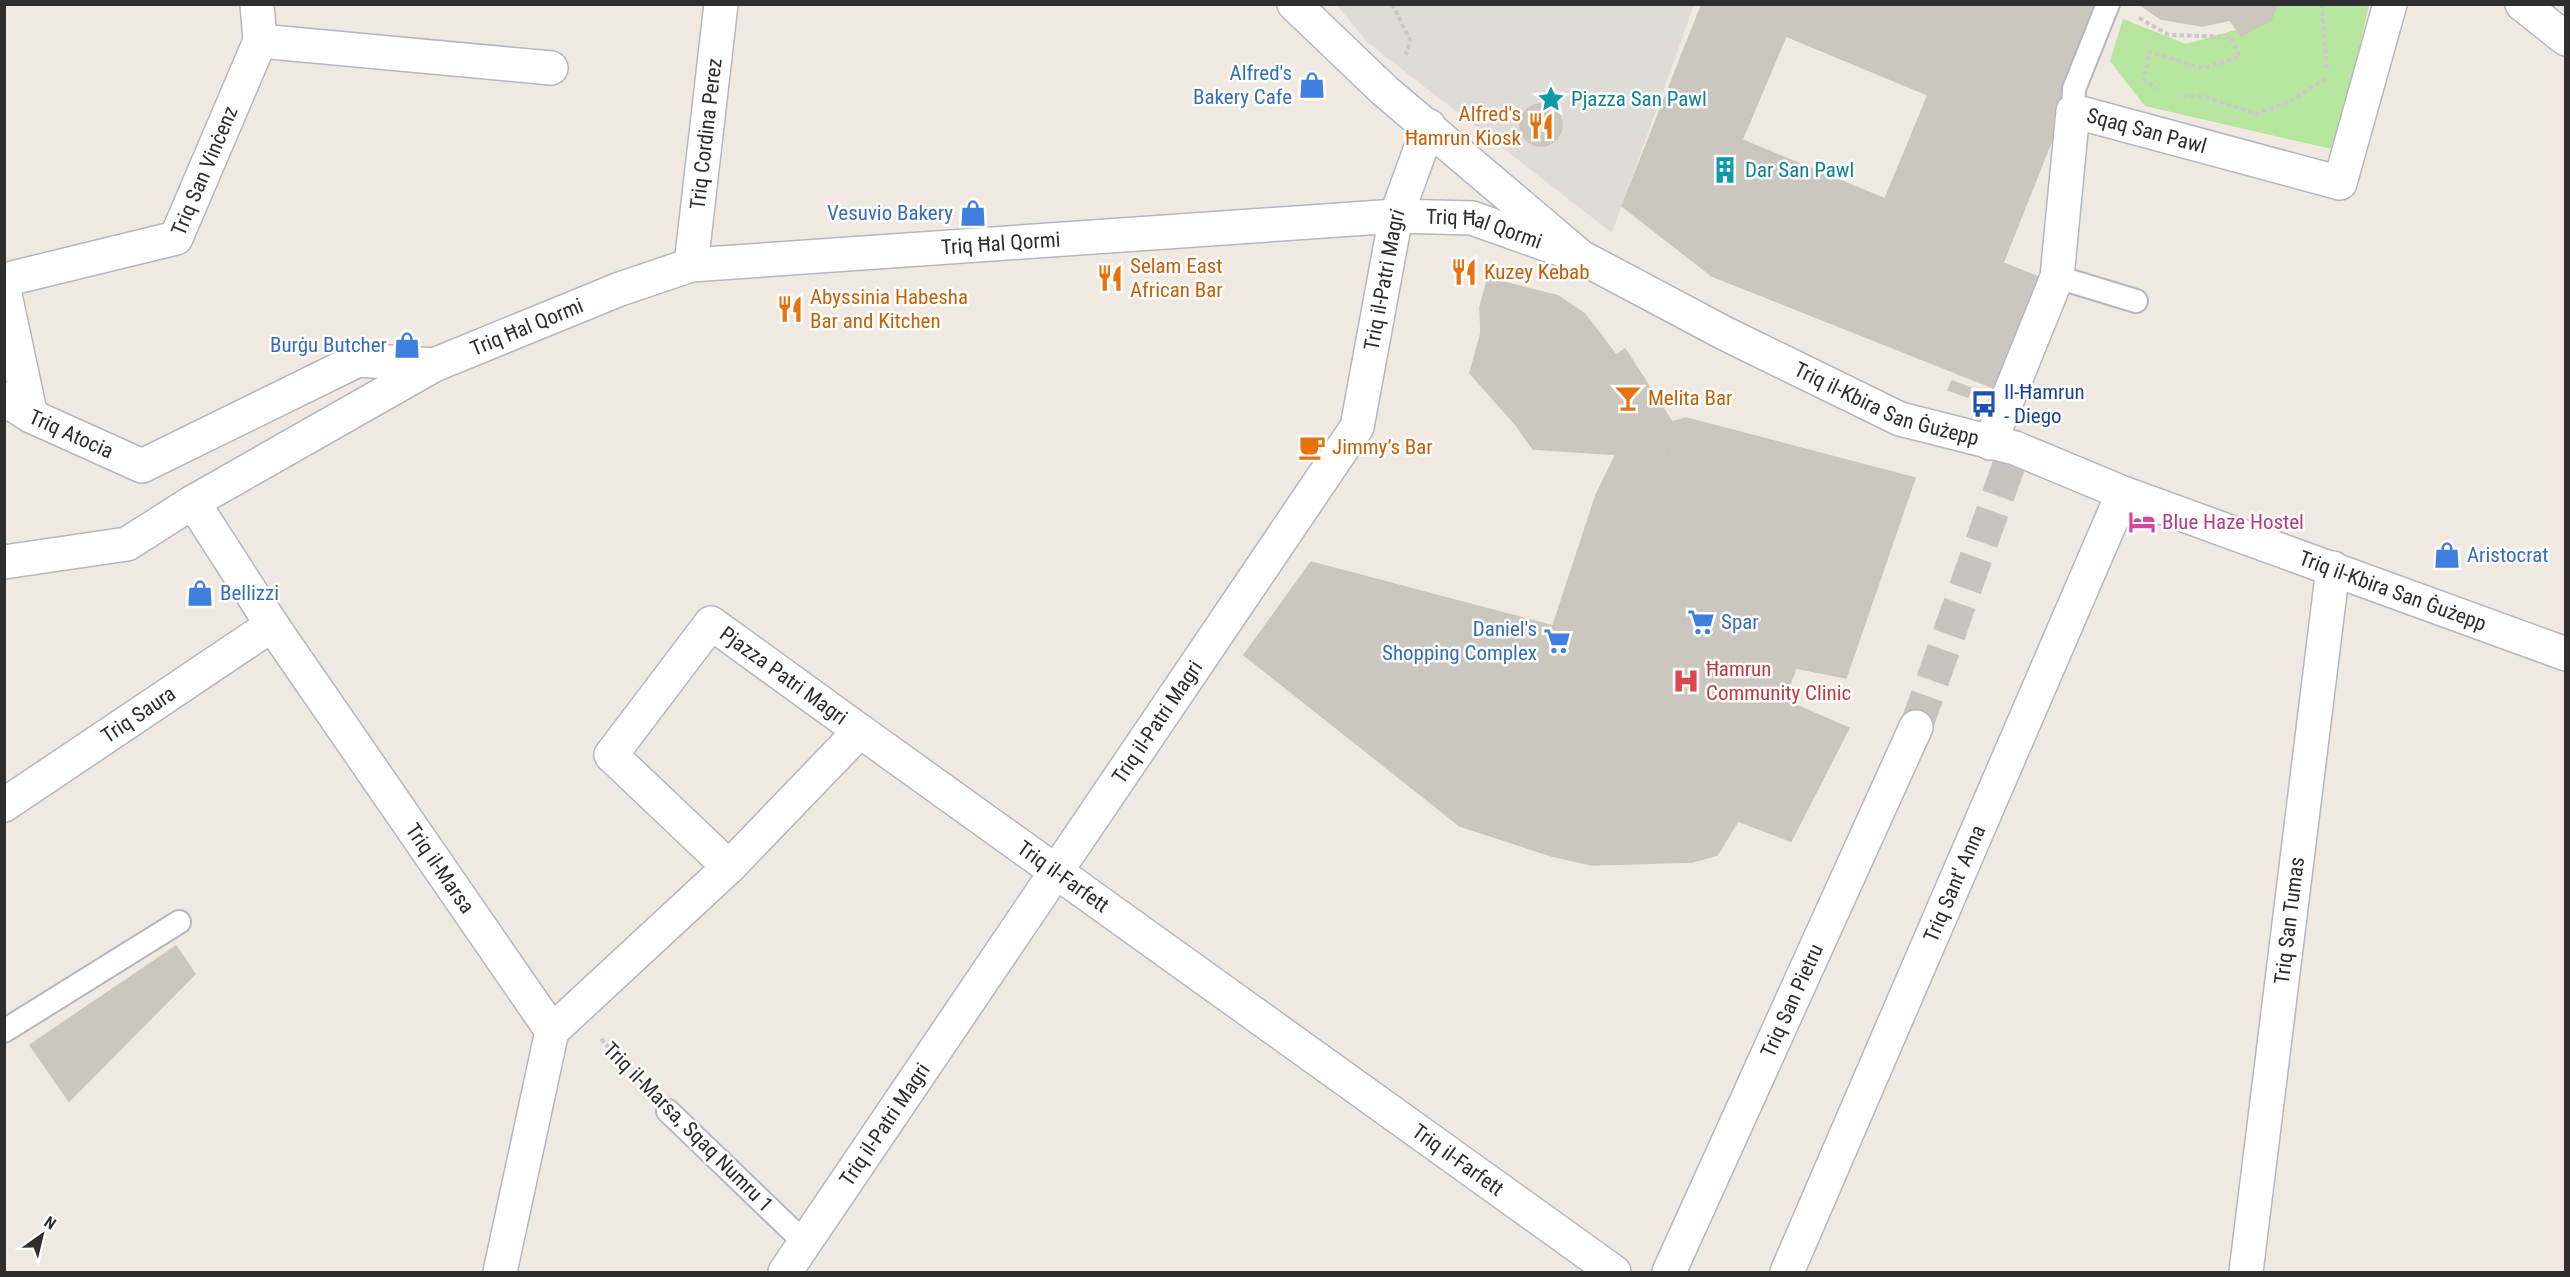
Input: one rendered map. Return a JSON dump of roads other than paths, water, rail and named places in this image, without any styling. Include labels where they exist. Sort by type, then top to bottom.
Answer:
[{"type":"street","name":"Triq San Vinċenz","points":[[4,280],[176,238],[260,41],[257,4]]},
{"type":"street","name":"Triq Cordina Perez","points":[[691,265],[721,4]]},
{"type":"street","name":"Triq il-Kbira San Ġużepp","points":[[1294,4],[1385,91],[1581,257],[1726,334],[1900,419],[2015,448],[2123,493],[2565,654]]},
{"type":"street","name":"Sqaq San Pawl","points":[[1990,443],[2056,278],[2073,111],[2340,183],[2390,4]]},
{"type":"street","points":[[2522,4],[2565,39]]},
{"type":"street","points":[[260,41],[551,68]]},
{"type":"street","name":"Triq il-Patri Magri","points":[[785,1272],[1357,427],[1396,216],[1429,126]]},
{"type":"street","name":"Triq Ħal Qormi","points":[[4,562],[127,544],[193,502],[434,365],[620,289],[691,265],[1396,216],[1472,218],[1581,257]]},
{"type":"street","points":[[4,290],[18,408]]},
{"type":"street","name":"Triq Ħal Qormi","points":[[142,466],[358,360],[434,365]]},
{"type":"street","name":"Triq Atocia","points":[[18,408],[142,466]]},
{"type":"street","name":"Triq Sant' Anna","points":[[1787,1272],[2123,493]]},
{"type":"street","name":"Triq il-Marsa","points":[[193,502],[272,625],[562,1020]]},
{"type":"street","name":"Triq San Tumas","points":[[2246,1272],[2333,568]]},
{"type":"street","name":"Pjazza Patri Magri","points":[[729,867],[611,755],[711,623],[860,731]]},
{"type":"street","name":"Triq Saura","points":[[4,805],[272,625]]},
{"type":"street","name":"Triq San Pietru","points":[[1669,1272],[1916,727]]},
{"type":"street","points":[[500,1272],[562,1020],[729,867],[860,731]]},
{"type":"street","name":"Triq il-Farfett","points":[[860,731],[1614,1272]]},
{"type":"lane","points":[[2073,111],[2074,89],[2108,4]]},
{"type":"lane","points":[[2056,278],[2136,301]]},
{"type":"lane","points":[[4,1031],[179,922]]},
{"type":"lane","name":"Triq il-Marsa, Sqaq Numru 1","points":[[668,1111],[804,1242]]},
{"type":"tunnel","points":[[1916,727],[2015,448]]},
{"type":"place","name":"Alfred's Bakery Cafe","points":[[1312,85]]},
{"type":"place","name":"Pjazza San Pawl","points":[[1551,99]]},
{"type":"place","name":"Alfred's Ħamrun Kiosk","points":[[1541,126]]},
{"type":"place","name":"Dar San Pawl","points":[[1725,170]]},
{"type":"place","name":"Vesuvio Bakery","points":[[973,213]]},
{"type":"place","name":"Kuzey Kebab","points":[[1464,272]]},
{"type":"place","name":"Selam East African Bar","points":[[1110,278]]},
{"type":"place","name":"Abyssinia Habesha Bar and Kitchen","points":[[790,309]]},
{"type":"place","name":"Burġu Butcher","points":[[407,345]]},
{"type":"place","name":"Melita Bar","points":[[1628,398]]},
{"type":"place","name":"Il-Ħamrun - Diego","points":[[1984,404]]},
{"type":"place","name":"Jimmy’s Bar","points":[[1312,447]]},
{"type":"place","name":"Blue Haze Hostel","points":[[2142,522]]},
{"type":"place","name":"Aristocrat","points":[[2447,555]]},
{"type":"place","name":"Bellizzi","points":[[200,593]]},
{"type":"place","name":"Spar","points":[[1701,622]]},
{"type":"place","name":"Daniel's Shopping Complex","points":[[1557,641]]},
{"type":"place","name":"Ħamrun Community Clinic","points":[[1686,681]]}]
